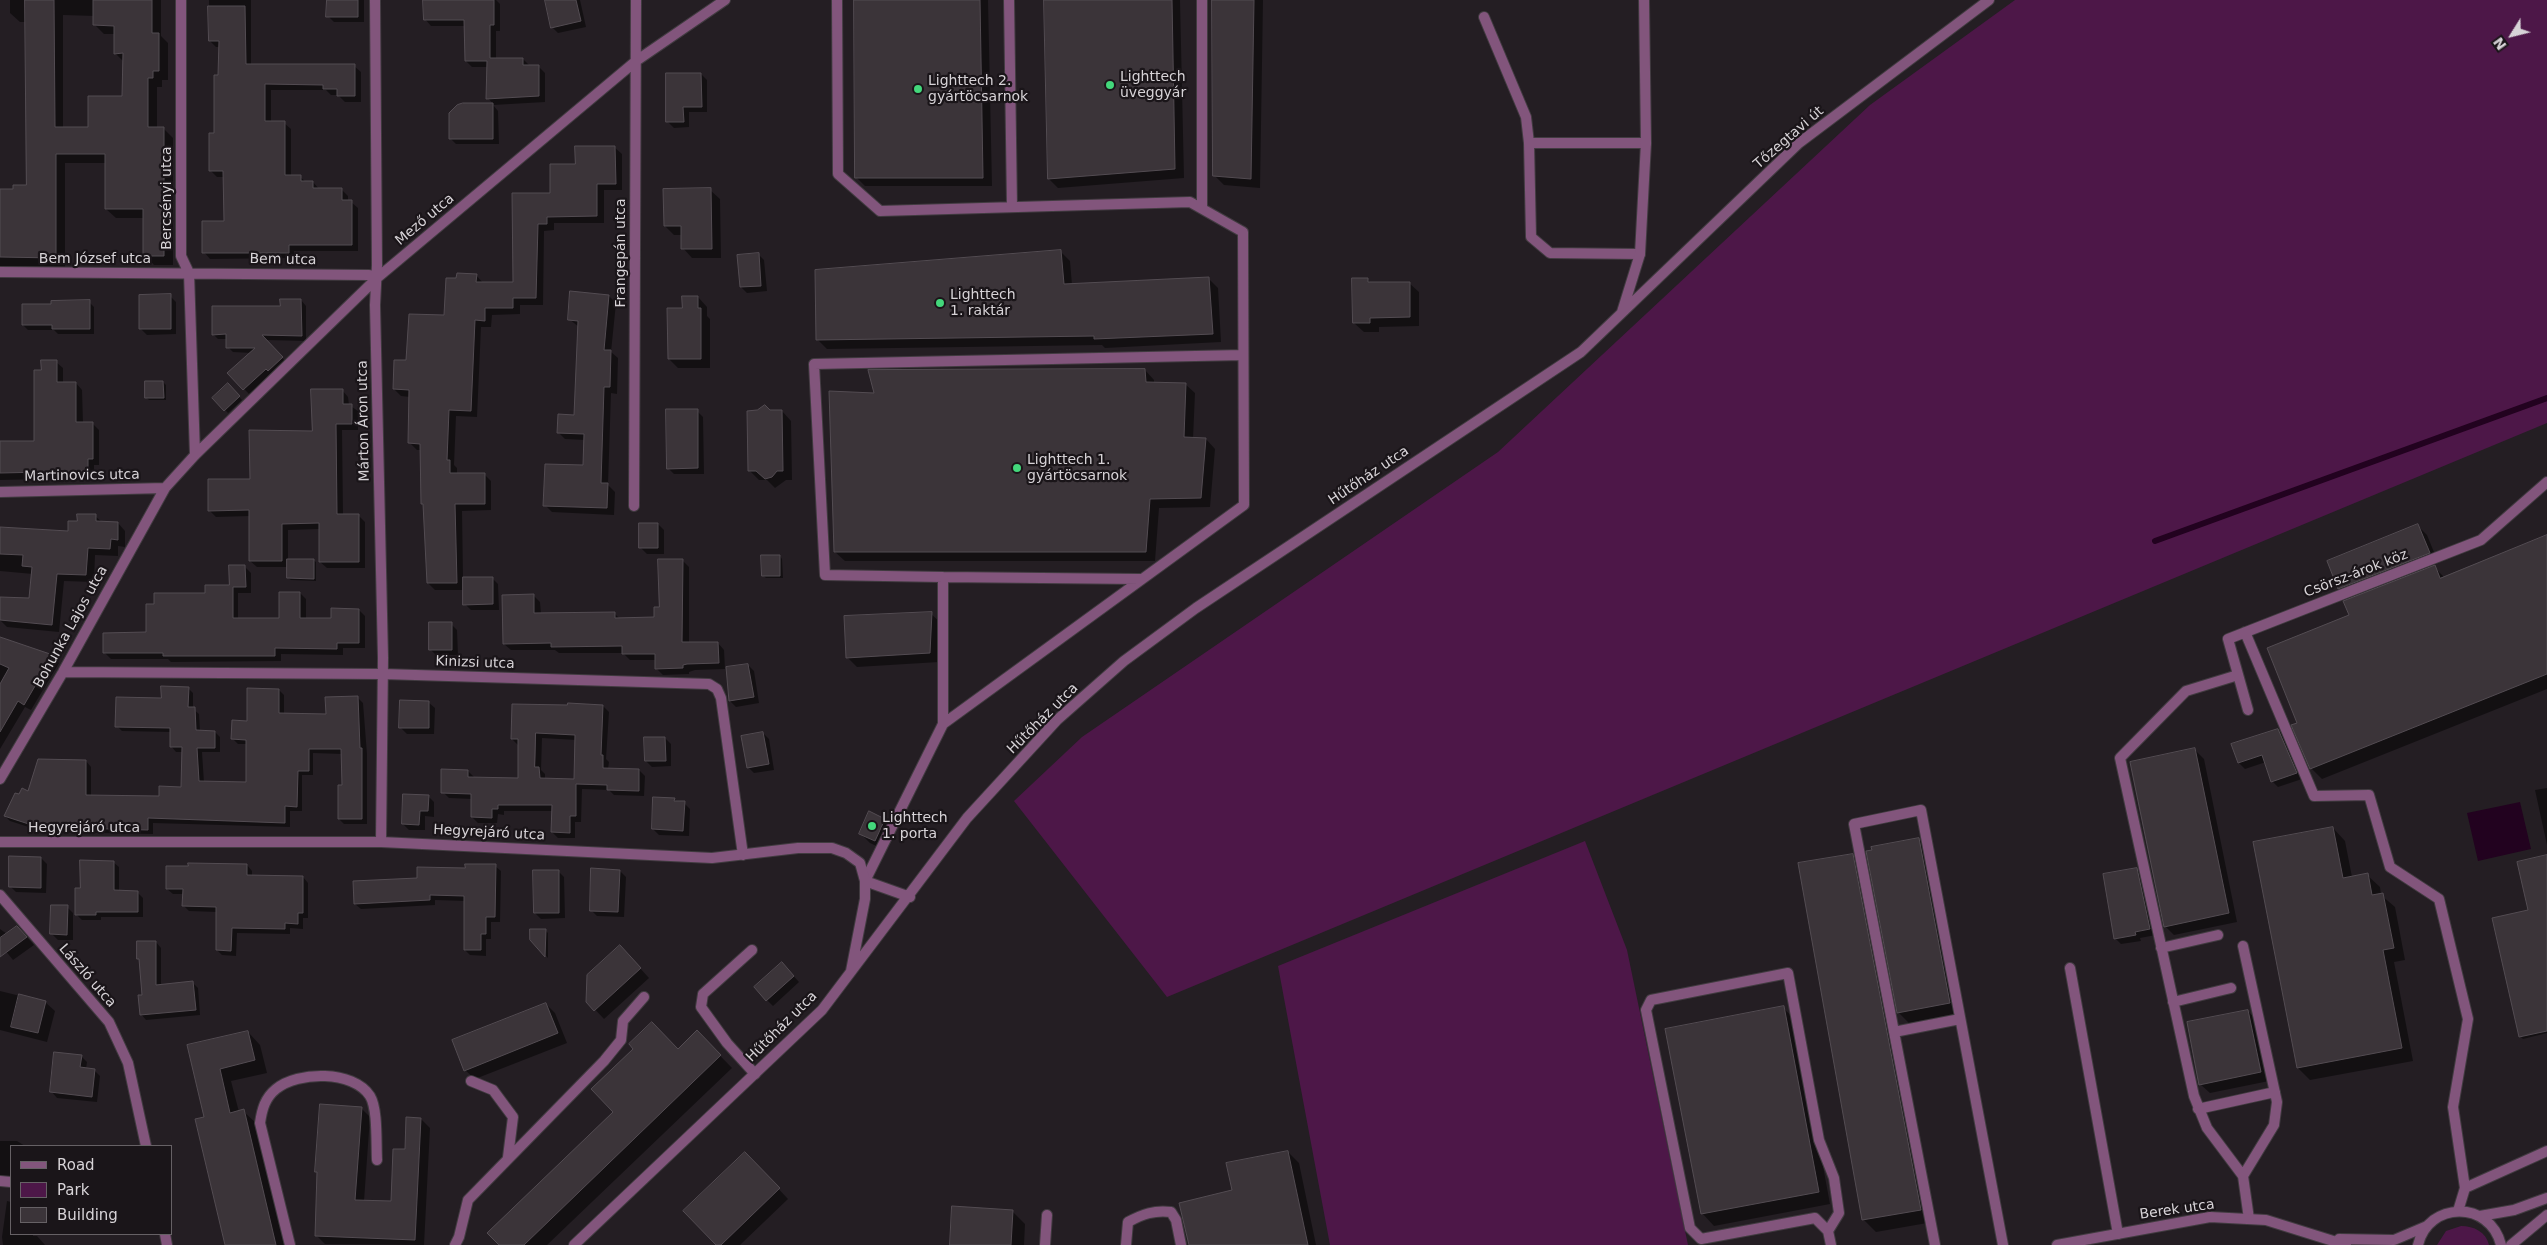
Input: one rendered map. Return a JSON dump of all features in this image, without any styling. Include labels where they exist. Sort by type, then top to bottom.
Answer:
[{"type":"street","name":"Bercsényi utca","points":[[181,0],[181,256],[189,273],[195,455]]},
{"type":"street","name":"Márton Áron utca","points":[[375,0],[377,278],[375,305],[383,674],[381,842]]},
{"type":"street","name":"Frangepán utca","points":[[634,506],[636,0]]},
{"type":"street","name":"Mező utca","points":[[164,488],[195,455],[377,278],[636,61],[725,0]]},
{"type":"street","points":[[836,0],[838,174],[880,211],[1190,202],[1243,232],[1244,505],[943,724]]},
{"type":"street","points":[[1009,0],[1012,207]]},
{"type":"street","points":[[1202,0],[1202,208]]},
{"type":"street","points":[[1622,313],[1640,254],[1646,144],[1644,0]]},
{"type":"street","name":"Tőzegtavi út","points":[[1622,313],[1799,143],[1989,0]]},
{"type":"street","points":[[1484,17],[1526,117],[1529,143],[1531,237],[1550,253],[1640,254]]},
{"type":"street","points":[[1529,143],[1646,144]]},
{"type":"street","name":"Bem József utca","points":[[0,272],[189,273]]},
{"type":"street","name":"Bem utca","points":[[189,273],[369,275],[377,278]]},
{"type":"street","name":"Hűtőház utca","points":[[574,1245],[822,1010],[910,897],[967,818],[1057,720],[1124,661],[1196,608],[1581,352],[1622,313]]},
{"type":"street","points":[[1140,579],[825,575],[814,364],[1244,355]]},
{"type":"street","name":"Csörsz-árok köz","points":[[2248,710],[2228,639],[2481,540],[2547,482]]},
{"type":"street","name":"Martinovics utca","points":[[0,492],[164,488]]},
{"type":"street","name":"Bohunka Lajos utca","points":[[0,779],[63,672],[164,488]]},
{"type":"street","points":[[910,897],[865,881],[943,724],[943,577]]},
{"type":"street","points":[[2245,632],[2314,796],[2369,796],[2390,867],[2439,899],[2468,1019],[2453,1107],[2466,1188],[2458,1211],[2471,1212],[2480,1216],[2492,1226],[2501,1245]]},
{"type":"street","name":"Kinizsi utca","points":[[63,672],[383,674],[709,684],[717,689],[721,698],[743,854]]},
{"type":"street","points":[[2238,675],[2186,691],[2120,758],[2198,1109],[2207,1128],[2242,1176],[2249,1219]]},
{"type":"street","points":[[1935,1245],[1854,824],[1921,810],[2003,1245]]},
{"type":"street","name":"Hegyrejáró utca","points":[[0,842],[381,842],[712,858],[798,848],[832,848],[846,853],[860,863],[865,881],[865,899],[850,974]]},
{"type":"street","name":"László utca","points":[[0,895],[109,1022],[128,1064],[146,1145]]},
{"type":"street","points":[[2161,948],[2218,935]]},
{"type":"street","points":[[2242,1176],[2274,1125],[2278,1102],[2243,946]]},
{"type":"street","points":[[752,950],[704,994],[702,1007],[727,1043],[755,1074]]},
{"type":"street","points":[[2070,968],[2113,1238]]},
{"type":"street","points":[[1828,1231],[1839,1214],[1834,1178],[1819,1140],[1788,973],[1651,1000],[1646,1010],[1690,1228],[1701,1239],[1815,1218],[1828,1231],[1831,1245]]},
{"type":"street","points":[[2173,1002],[2231,988]]},
{"type":"street","points":[[455,1245],[468,1200],[604,1061],[621,1040],[623,1021],[644,997]]},
{"type":"street","points":[[1894,1032],[1960,1019]]},
{"type":"street","points":[[290,1245],[260,1123],[263,1104],[276,1089],[293,1080],[332,1075],[354,1081],[370,1096],[376,1124],[377,1160]]},
{"type":"street","points":[[472,1081],[493,1090],[513,1117],[508,1157]]},
{"type":"street","points":[[2198,1109],[2275,1092]]},
{"type":"street","points":[[2466,1188],[2547,1151]]},
{"type":"street","points":[[2480,1216],[2514,1210],[2547,1198]]},
{"type":"street","points":[[1126,1245],[1128,1222],[1142,1214],[1157,1210],[1171,1212],[1176,1220],[1181,1245]]},
{"type":"street","name":"Berek utca","points":[[2331,1239],[2394,1240],[2427,1226],[2441,1216],[2458,1211]]},
{"type":"street","points":[[1045,1245],[1047,1215]]},
{"type":"street","points":[[2511,1245],[2547,1215]]},
{"type":"street","name":"Berek utca","points":[[2057,1245],[2113,1238],[2210,1217],[2266,1220],[2346,1245]]},
{"type":"street","points":[[2418,1245],[2427,1226]]},
{"type":"green space","points":[[2015,0],[2547,0],[2547,423],[1167,997],[1014,801],[1082,737],[1498,452],[1870,105]]},
{"type":"green space","points":[[1585,841],[1627,950],[1688,1245],[1330,1245],[1278,966]]},
{"type":"green space","points":[[2461,1226],[2470,1227],[2482,1233],[2489,1245],[2437,1245],[2446,1231]]},
{"type":"shaded area","points":[[2520,802],[2531,849],[2478,861],[2467,813]]},
{"type":"building","points":[[25,0],[54,0],[55,127],[88,127],[88,96],[122,96],[123,53],[114,54],[114,26],[93,25],[93,0],[152,0],[152,33],[159,33],[159,71],[153,71],[153,78],[148,78],[148,127],[164,127],[164,256],[143,256],[143,209],[105,209],[105,154],[56,154],[56,258],[0,257],[0,189],[13,189],[13,185],[26,185]]},
{"type":"building","points":[[327,0],[358,0],[358,17],[326,17]]},
{"type":"building","points":[[423,0],[494,0],[494,25],[490,25],[490,58],[523,58],[523,65],[539,65],[539,96],[486,99],[487,61],[465,61],[464,20],[424,20]]},
{"type":"building","points":[[545,0],[576,0],[581,21],[551,28]]},
{"type":"building","name":"Lighttech 2. gyártöcsarnok","points":[[854,0],[980,0],[983,178],[855,178]]},
{"type":"building","name":"Lighttech üveggyár","points":[[1044,0],[1172,0],[1175,169],[1048,179]]},
{"type":"building","points":[[1212,0],[1254,0],[1251,179],[1213,176]]},
{"type":"building","points":[[208,6],[245,6],[246,64],[355,64],[355,96],[337,96],[337,89],[323,89],[323,85],[265,84],[265,121],[285,121],[285,175],[301,175],[301,181],[313,181],[313,188],[342,188],[342,200],[352,200],[352,245],[289,245],[289,253],[202,253],[202,221],[224,221],[223,171],[209,171],[209,133],[214,133],[214,75],[218,75],[219,41],[209,41]]},
{"type":"building","points":[[666,73],[701,73],[702,107],[683,107],[684,122],[666,122]]},
{"type":"building","points":[[463,103],[493,103],[493,139],[449,139],[449,113],[457,105]]},
{"type":"building","points":[[575,146],[615,146],[616,184],[597,184],[597,216],[547,217],[547,224],[538,224],[536,298],[513,298],[513,308],[485,308],[485,321],[475,320],[471,411],[449,410],[447,460],[450,460],[450,473],[485,473],[485,504],[455,504],[457,583],[427,583],[423,504],[421,504],[420,444],[408,443],[409,390],[393,389],[394,360],[406,360],[409,314],[444,315],[446,278],[456,278],[457,273],[477,274],[476,282],[513,282],[512,193],[550,193],[550,164],[575,164]]},
{"type":"building","points":[[711,188],[712,249],[681,249],[681,226],[664,226],[663,189]]},
{"type":"building","name":"Lighttech 1. raktár","points":[[1061,250],[1064,284],[1209,277],[1213,334],[1094,339],[1094,336],[816,340],[815,270]]},
{"type":"building","points":[[759,253],[761,286],[740,287],[737,255]]},
{"type":"building","points":[[1352,278],[1368,278],[1368,282],[1410,282],[1410,317],[1370,318],[1370,323],[1353,323]]},
{"type":"building","points":[[570,291],[609,295],[604,350],[611,350],[610,387],[604,387],[601,483],[608,483],[607,508],[543,506],[545,464],[583,465],[584,434],[557,433],[558,414],[574,415],[578,321],[568,320]]},
{"type":"building","points":[[171,294],[171,329],[139,329],[139,295]]},
{"type":"building","points":[[682,296],[698,296],[698,308],[701,308],[701,359],[668,359],[667,308],[682,308]]},
{"type":"building","points":[[280,299],[301,299],[302,336],[262,335],[283,357],[268,371],[266,369],[243,390],[227,373],[255,348],[226,348],[226,334],[212,335],[212,306],[280,306]]},
{"type":"building","points":[[90,300],[90,329],[52,329],[52,325],[22,325],[22,304],[51,304],[51,301]]},
{"type":"building","points":[[41,360],[57,360],[57,382],[76,382],[76,422],[93,422],[93,459],[88,459],[88,471],[0,473],[0,441],[34,441],[34,370],[41,370]]},
{"type":"building","name":"Lighttech 1. gyártöcsarnok","points":[[1145,369],[1146,382],[1186,383],[1184,437],[1206,438],[1201,498],[1150,499],[1146,552],[834,552],[829,391],[874,393],[868,370]]},
{"type":"building","points":[[145,381],[163,381],[164,398],[145,398]]},
{"type":"building","points":[[228,383],[240,396],[224,411],[212,398]]},
{"type":"building","points":[[311,389],[343,389],[343,404],[352,404],[352,424],[336,424],[337,514],[359,514],[359,562],[319,562],[319,523],[282,524],[282,561],[249,561],[249,510],[208,511],[208,479],[250,479],[249,430],[312,431]]},
{"type":"building","points":[[765,405],[770,410],[782,410],[783,471],[777,471],[772,477],[765,479],[756,471],[748,471],[747,411],[757,410]]},
{"type":"building","points":[[666,409],[698,409],[698,468],[667,469]]},
{"type":"building","points":[[77,514],[96,514],[96,521],[118,522],[118,540],[111,539],[110,549],[88,548],[86,575],[57,574],[52,625],[0,620],[0,597],[29,598],[32,567],[22,566],[23,555],[0,554],[0,527],[68,531],[68,521],[77,521]]},
{"type":"building","points":[[639,523],[658,523],[658,548],[639,548]]},
{"type":"building","points":[[2418,524],[2430,553],[2338,589],[2327,561]]},
{"type":"building","points":[[2547,535],[2547,674],[2310,769],[2291,725],[2297,723],[2267,648],[2349,615],[2343,601],[2435,565],[2440,578]]},
{"type":"building","points":[[761,555],[780,555],[780,576],[762,576]]},
{"type":"building","points":[[287,559],[314,559],[314,579],[287,578]]},
{"type":"building","points":[[658,559],[683,559],[682,642],[718,642],[719,663],[687,664],[683,665],[683,668],[655,669],[655,654],[622,654],[622,646],[551,647],[551,643],[503,644],[502,595],[534,594],[534,613],[615,612],[615,618],[654,617],[654,607],[659,607]]},
{"type":"building","points":[[229,565],[245,565],[246,587],[233,587],[233,618],[279,618],[279,592],[300,592],[300,618],[331,618],[331,608],[359,609],[359,643],[337,643],[337,649],[275,648],[275,656],[163,656],[163,653],[103,653],[103,633],[146,632],[146,604],[154,604],[154,593],[205,593],[205,585],[229,585]]},
{"type":"building","points":[[463,577],[493,577],[493,604],[463,605]]},
{"type":"building","points":[[932,612],[930,653],[846,658],[844,616]]},
{"type":"building","points":[[429,622],[452,622],[452,650],[429,650]]},
{"type":"building","points":[[0,637],[53,655],[24,705],[18,701],[0,732],[0,684],[9,668],[0,664]]},
{"type":"building","points":[[748,664],[754,697],[729,701],[726,667]]},
{"type":"building","points":[[161,686],[189,687],[188,707],[195,707],[196,730],[215,731],[215,748],[197,748],[199,781],[246,782],[246,740],[231,739],[232,720],[247,721],[247,688],[279,689],[279,713],[326,714],[325,697],[358,696],[360,748],[362,748],[362,819],[338,819],[338,785],[342,785],[341,749],[309,749],[309,771],[298,771],[297,807],[285,806],[285,823],[148,818],[148,830],[38,827],[4,816],[15,793],[19,794],[22,788],[28,791],[38,759],[86,760],[86,795],[159,796],[159,786],[181,787],[182,747],[170,747],[170,728],[115,727],[116,697],[161,698]]},
{"type":"building","points":[[400,700],[429,701],[429,728],[399,728]]},
{"type":"building","points":[[568,703],[603,705],[601,755],[603,755],[603,768],[639,769],[639,791],[607,790],[607,785],[576,784],[576,816],[570,816],[570,833],[551,832],[552,805],[498,805],[498,809],[492,809],[492,818],[471,817],[471,794],[441,793],[441,769],[468,770],[468,777],[518,778],[518,739],[511,739],[512,704],[567,705]],"holes":[[[536,733],[575,735],[574,779],[540,778],[539,767],[535,767]]]},
{"type":"building","points":[[2278,729],[2297,773],[2271,782],[2262,755],[2238,763],[2231,744]]},
{"type":"building","points":[[763,732],[769,764],[747,768],[741,736]]},
{"type":"building","points":[[644,737],[665,737],[666,761],[645,761]]},
{"type":"building","points":[[2195,748],[2229,913],[2164,927],[2130,762]]},
{"type":"building","points":[[403,794],[429,795],[428,811],[420,811],[419,825],[402,824]]},
{"type":"building","points":[[653,797],[675,798],[674,801],[685,801],[683,831],[652,829]]},
{"type":"building","name":"Lighttech 1. porta","points":[[869,811],[885,819],[875,841],[859,834]]},
{"type":"building","points":[[2333,827],[2343,878],[2368,873],[2372,895],[2383,893],[2394,948],[2383,950],[2402,1048],[2297,1068],[2253,842]]},
{"type":"building","points":[[1919,838],[1950,1003],[1897,1013],[1866,851],[1872,850],[1871,847]]},
{"type":"building","points":[[1853,854],[1921,1210],[1862,1220],[1798,863]]},
{"type":"building","points":[[2547,855],[2547,1031],[2519,1037],[2492,918],[2528,910],[2517,862]]},
{"type":"building","points":[[9,856],[41,857],[41,888],[9,887]]},
{"type":"building","points":[[80,860],[114,861],[114,890],[138,891],[138,912],[96,912],[96,915],[75,915],[75,888],[80,888]]},
{"type":"building","points":[[188,863],[247,864],[247,875],[303,876],[303,913],[298,913],[298,924],[285,923],[285,929],[232,928],[231,951],[216,950],[216,907],[182,906],[183,889],[166,889],[166,866],[188,866]]},
{"type":"building","points":[[465,864],[496,864],[495,917],[486,917],[486,934],[481,934],[481,950],[464,950],[464,896],[430,895],[430,900],[354,904],[353,881],[417,878],[417,867],[465,868]]},
{"type":"building","points":[[591,868],[620,870],[618,912],[590,911]]},
{"type":"building","points":[[2137,868],[2150,929],[2135,932],[2136,935],[2114,939],[2103,874]]},
{"type":"building","points":[[533,870],[559,870],[559,913],[534,913]]},
{"type":"building","points":[[51,905],[68,905],[67,935],[50,934]]},
{"type":"building","points":[[17,926],[27,937],[0,957],[0,938]]},
{"type":"building","points":[[530,929],[546,929],[545,957],[530,940]]},
{"type":"building","points":[[137,941],[156,941],[156,985],[193,981],[196,1010],[140,1015],[138,995],[142,995],[139,959],[137,959]]},
{"type":"building","points":[[620,945],[641,968],[594,1011],[586,1002],[587,975]]},
{"type":"building","points":[[782,962],[794,976],[766,1001],[754,987]]},
{"type":"building","points":[[19,994],[46,1001],[38,1033],[11,1027]]},
{"type":"building","points":[[546,1003],[558,1033],[464,1071],[452,1040]]},
{"type":"building","points":[[1784,1006],[1819,1192],[1701,1214],[1665,1029]]},
{"type":"building","points":[[2248,1010],[2261,1072],[2199,1085],[2187,1022]]},
{"type":"building","points":[[652,1022],[678,1049],[697,1030],[721,1055],[524,1245],[499,1245],[487,1233],[613,1112],[591,1089],[633,1049],[629,1044]]},
{"type":"building","points":[[248,1031],[255,1060],[220,1069],[230,1113],[244,1109],[276,1245],[225,1245],[195,1119],[204,1117],[187,1045]]},
{"type":"building","points":[[54,1052],[82,1055],[80,1067],[95,1069],[92,1097],[50,1092]]},
{"type":"building","points":[[320,1104],[362,1107],[355,1200],[391,1201],[393,1149],[405,1149],[406,1117],[421,1118],[415,1240],[315,1236],[317,1172],[315,1172]]},
{"type":"building","points":[[1288,1151],[1308,1245],[1189,1245],[1179,1203],[1232,1190],[1226,1163]]},
{"type":"building","points":[[745,1152],[780,1188],[721,1245],[716,1245],[683,1211]]},
{"type":"building","points":[[952,1206],[1013,1210],[1011,1245],[950,1245]]},
{"type":"waterway","points":[[2155,541],[2547,398]]},
{"type":"place","name":"Lighttech üveggyár","points":[[1110,85]]},
{"type":"place","name":"Lighttech 2. gyártöcsarnok","points":[[918,89]]},
{"type":"place","name":"Lighttech 1. raktár","points":[[940,303]]},
{"type":"place","name":"Lighttech 1. gyártöcsarnok","points":[[1017,468]]},
{"type":"place","name":"Lighttech 1. porta","points":[[872,826]]}]
